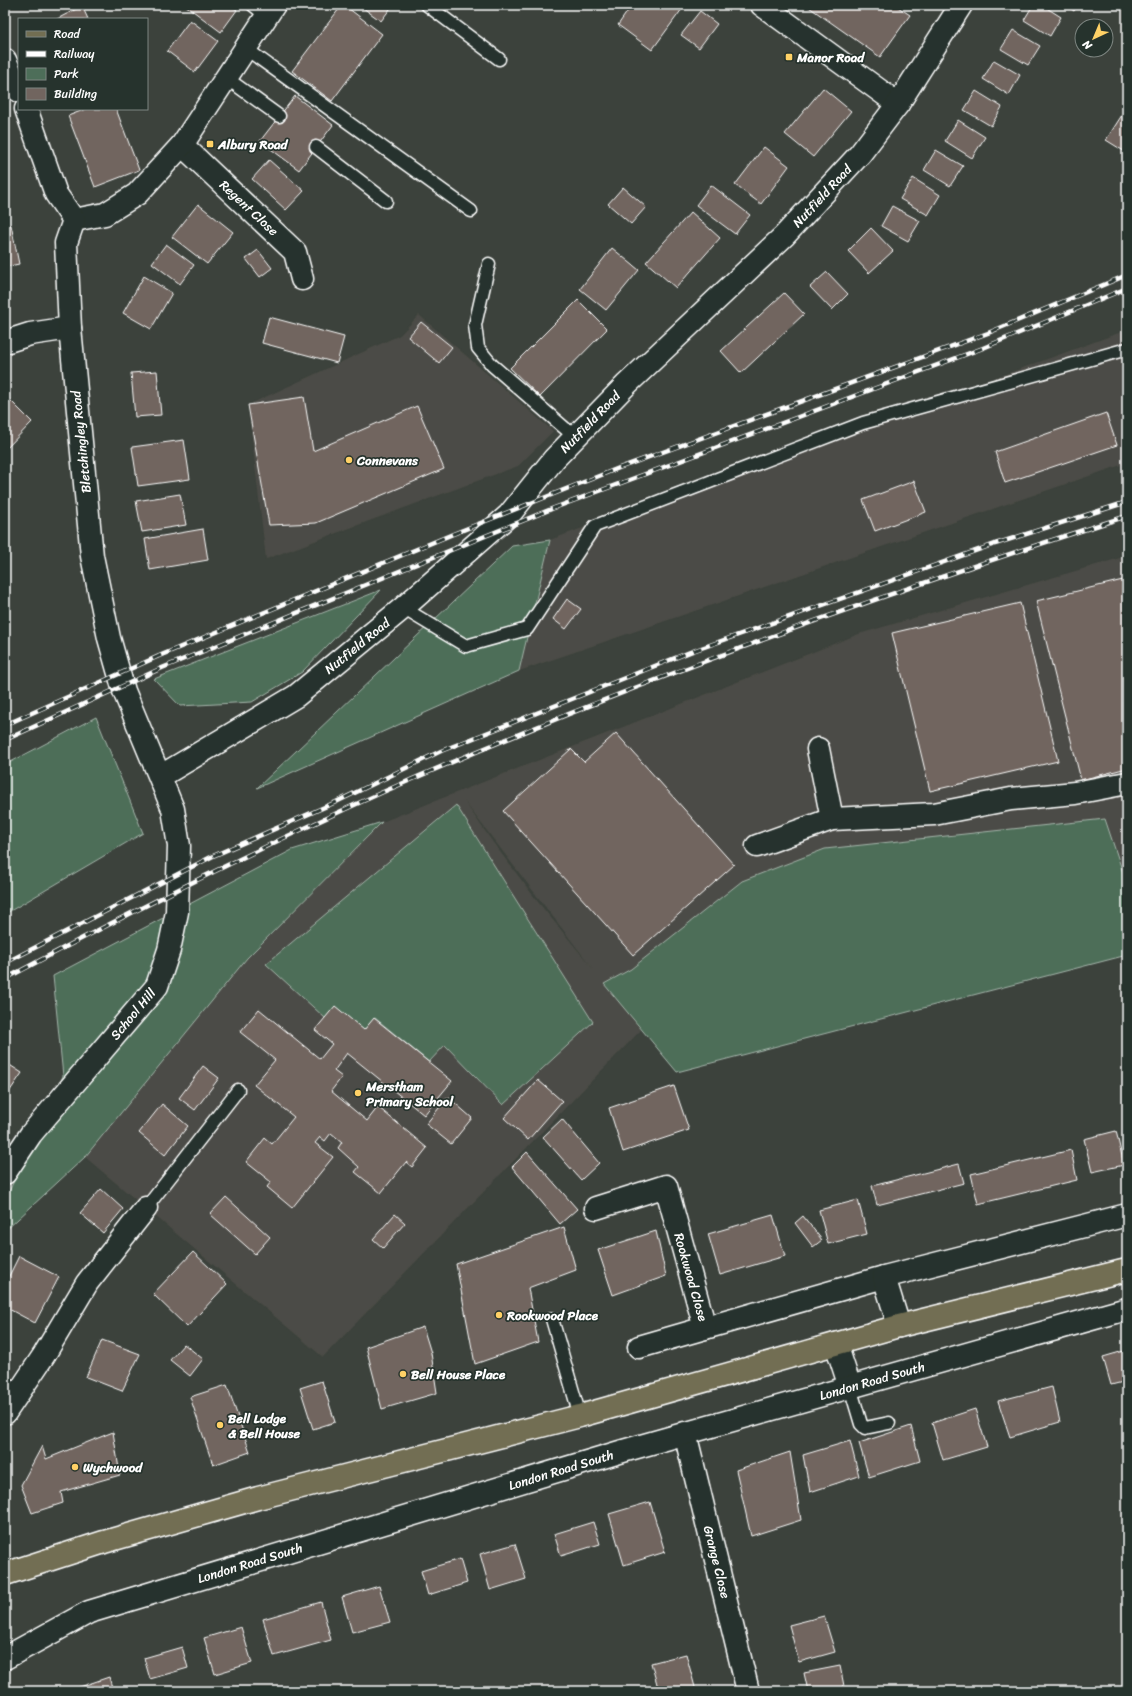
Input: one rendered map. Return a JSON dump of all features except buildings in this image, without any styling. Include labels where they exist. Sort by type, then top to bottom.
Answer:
[{"type":"main road","points":[[5,1574],[104,1542],[258,1498],[580,1416],[899,1326],[1127,1270]]},
{"type":"street","points":[[762,5],[898,104]]},
{"type":"street","name":"Nutfield Road","points":[[160,776],[296,696],[403,608],[509,515],[554,459],[575,437],[627,384],[784,236],[860,154],[898,104],[961,5]]},
{"type":"street","points":[[26,110],[56,194],[74,220],[105,214],[137,194],[182,145],[245,48],[264,9]]},
{"type":"street","points":[[5,60],[18,89]]},
{"type":"street","name":"Regent Close","points":[[182,145],[295,252],[302,279]]},
{"type":"street","name":"Bletchingley Road","points":[[74,220],[66,243],[70,328],[92,556],[109,638],[124,691],[160,776]]},
{"type":"street","points":[[5,342],[30,334],[70,328]]},
{"type":"street","points":[[818,749],[832,819]]},
{"type":"street","name":"School Hill","points":[[5,1173],[32,1134],[157,986],[169,950],[176,912],[179,846],[173,809],[160,776]]},
{"type":"street","points":[[757,846],[832,819],[934,814],[1011,799],[1075,793],[1127,783]]},
{"type":"street","name":"Rookwood Close","points":[[596,1208],[666,1186],[705,1328],[884,1277]]},
{"type":"street","points":[[5,1413],[44,1354],[87,1283],[146,1208]]},
{"type":"street","points":[[899,1326],[884,1277],[1127,1215]]},
{"type":"street","name":"London Road South","points":[[5,1658],[89,1612],[685,1433],[1127,1309]]},
{"type":"street","points":[[639,1347],[705,1328]]},
{"type":"street","points":[[836,1344],[850,1387]]},
{"type":"street","name":"Grange Close","points":[[685,1433],[748,1691]]},
{"type":"lane","points":[[427,5],[499,59]]},
{"type":"lane","points":[[245,48],[471,211]]},
{"type":"lane","points":[[225,77],[279,116]]},
{"type":"lane","points":[[316,147],[386,201]]},
{"type":"lane","points":[[489,264],[475,325],[478,348],[492,365],[575,437]]},
{"type":"lane","points":[[403,608],[466,646],[527,629],[595,526],[864,424],[1127,349]]},
{"type":"lane","points":[[146,1208],[238,1090]]},
{"type":"lane","points":[[552,1319],[580,1416]]},
{"type":"lane","points":[[850,1387],[861,1424],[865,1428],[889,1423]]},
{"type":"shaded area","points":[[419,315],[553,431],[518,466],[266,559],[248,405],[400,335]]},
{"type":"shaded area","points":[[1127,330],[1127,463],[519,671],[550,540]]},
{"type":"shaded area","points":[[1127,556],[1127,885],[1105,819],[631,969],[605,984],[641,1030],[323,1357],[85,1157],[247,958],[382,822],[859,634]],"holes":[[[464,801],[594,970],[538,902],[494,844]]]},
{"type":"green space","points":[[550,540],[519,671],[257,788],[512,546]]},
{"type":"green space","points":[[381,590],[302,672],[252,702],[180,706],[154,679]]},
{"type":"green space","points":[[96,717],[143,833],[5,914],[5,765]]},
{"type":"green space","points":[[456,805],[593,1022],[503,1105],[445,1045],[429,1062],[375,1018],[364,1030],[325,1018],[266,964]]},
{"type":"green space","points":[[1105,819],[1127,885],[1127,955],[677,1072],[604,984],[631,969],[742,881],[825,849]]},
{"type":"green space","points":[[382,822],[247,958],[85,1157],[5,1231],[5,1200],[63,1076],[53,976],[292,850]]},
{"type":"railway","points":[[5,725],[159,656],[453,534],[619,468],[988,333],[1127,275]]},
{"type":"railway","points":[[5,740],[162,668],[554,508],[983,348],[1127,288]]},
{"type":"railway","points":[[5,963],[213,856],[336,802],[441,751],[690,652],[995,544],[1127,502]]},
{"type":"railway","points":[[5,979],[239,859],[383,792],[566,715],[658,679],[845,610],[1033,546],[1127,516]]},
{"type":"place","name":"Manor Road","points":[[789,57]]},
{"type":"place","name":"Albury Road","points":[[210,144]]},
{"type":"place","name":"Connevans","points":[[349,460]]},
{"type":"place","name":"Merstham Primary School","points":[[358,1093]]},
{"type":"place","name":"Rookwood Place","points":[[499,1315]]},
{"type":"place","name":"Bell House Place","points":[[403,1374]]},
{"type":"place","name":"Bell Lodge & Bell House","points":[[220,1425]]},
{"type":"place","name":"Wychwood","points":[[75,1467]]}]
